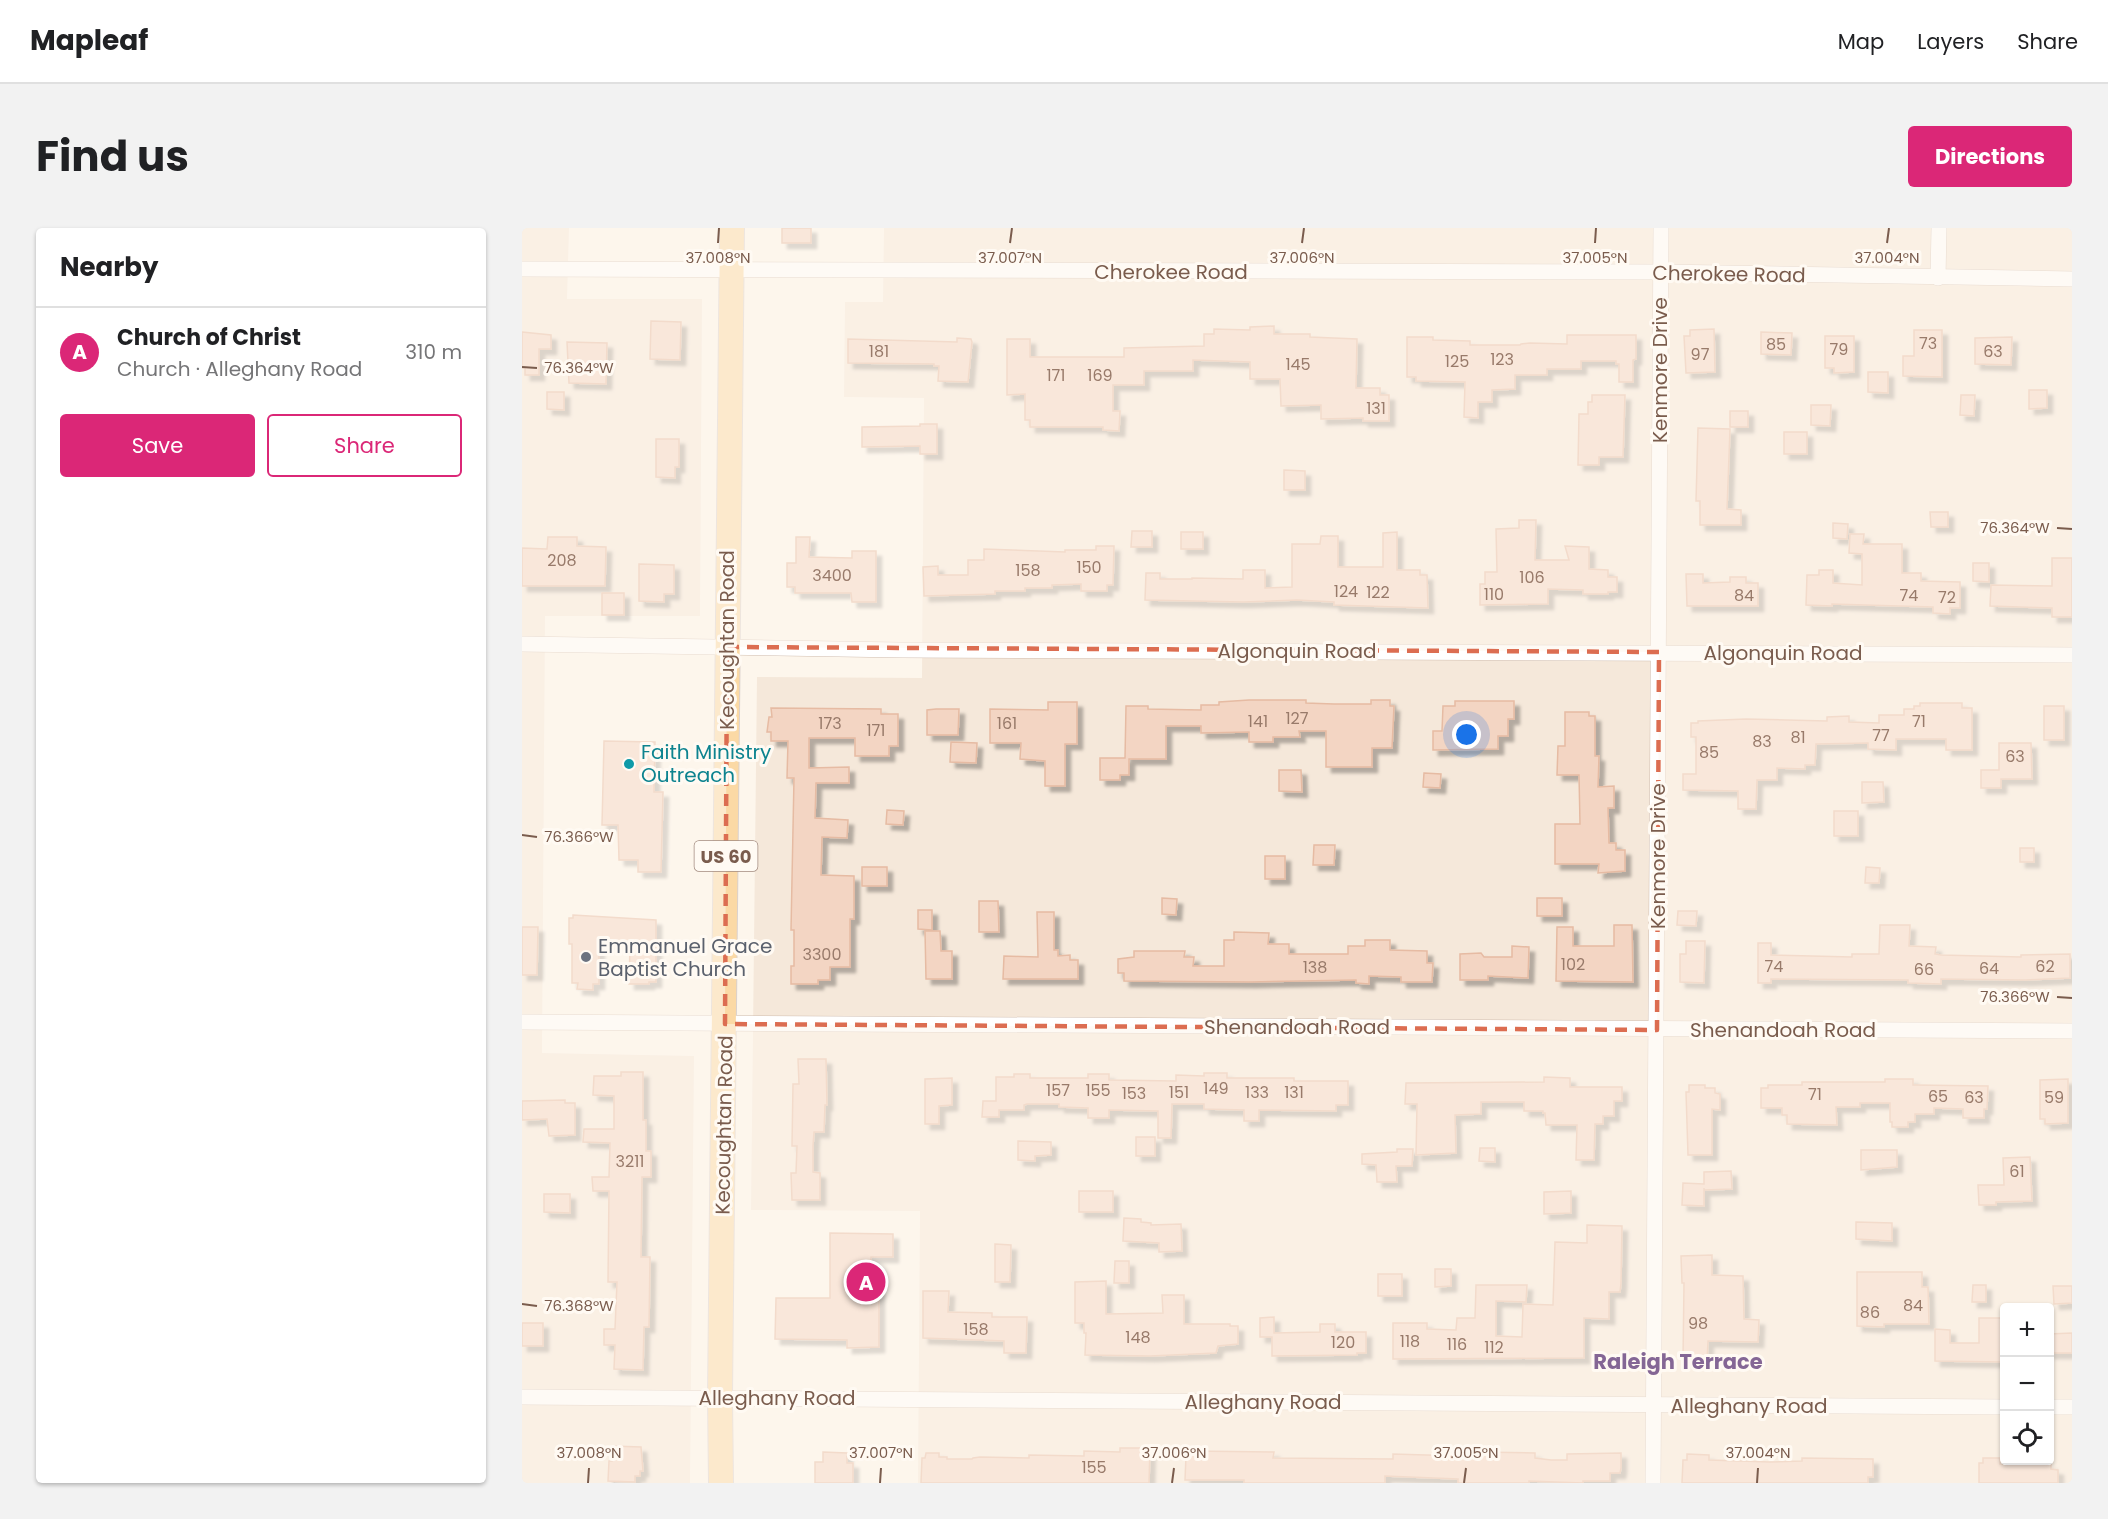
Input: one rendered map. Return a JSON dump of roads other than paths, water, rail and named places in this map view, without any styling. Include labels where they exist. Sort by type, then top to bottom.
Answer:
[{"type":"main road","name":"Kecoughtan Road","points":[[721,1483],[732,228]]},
{"type":"street","name":"Kenmore Drive","points":[[1653,1483],[1661,228]]},
{"type":"street","points":[[1938,278],[1939,228]]},
{"type":"street","name":"Cherokee Road","points":[[522,269],[1661,272],[2072,279]]},
{"type":"street","name":"Algonquin Road","points":[[522,644],[900,650],[2072,655]]},
{"type":"street","name":"Shenandoah Road","points":[[522,1022],[2072,1031]]},
{"type":"street","name":"Alleghany Road","points":[[522,1397],[2000,1407]]},
{"type":"street","points":[[2054,1407],[2072,1407]]},
{"type":"place","name":"Faith Ministry Outreach","points":[[629,764]]},
{"type":"place","name":"Emmanuel Grace Baptist Church","points":[[586,957]]},
{"type":"place","name":"Church of Christ","points":[[866,1282]]},
{"type":"district","name":"Raleigh Terrace","points":[[1678,1361]]}]
